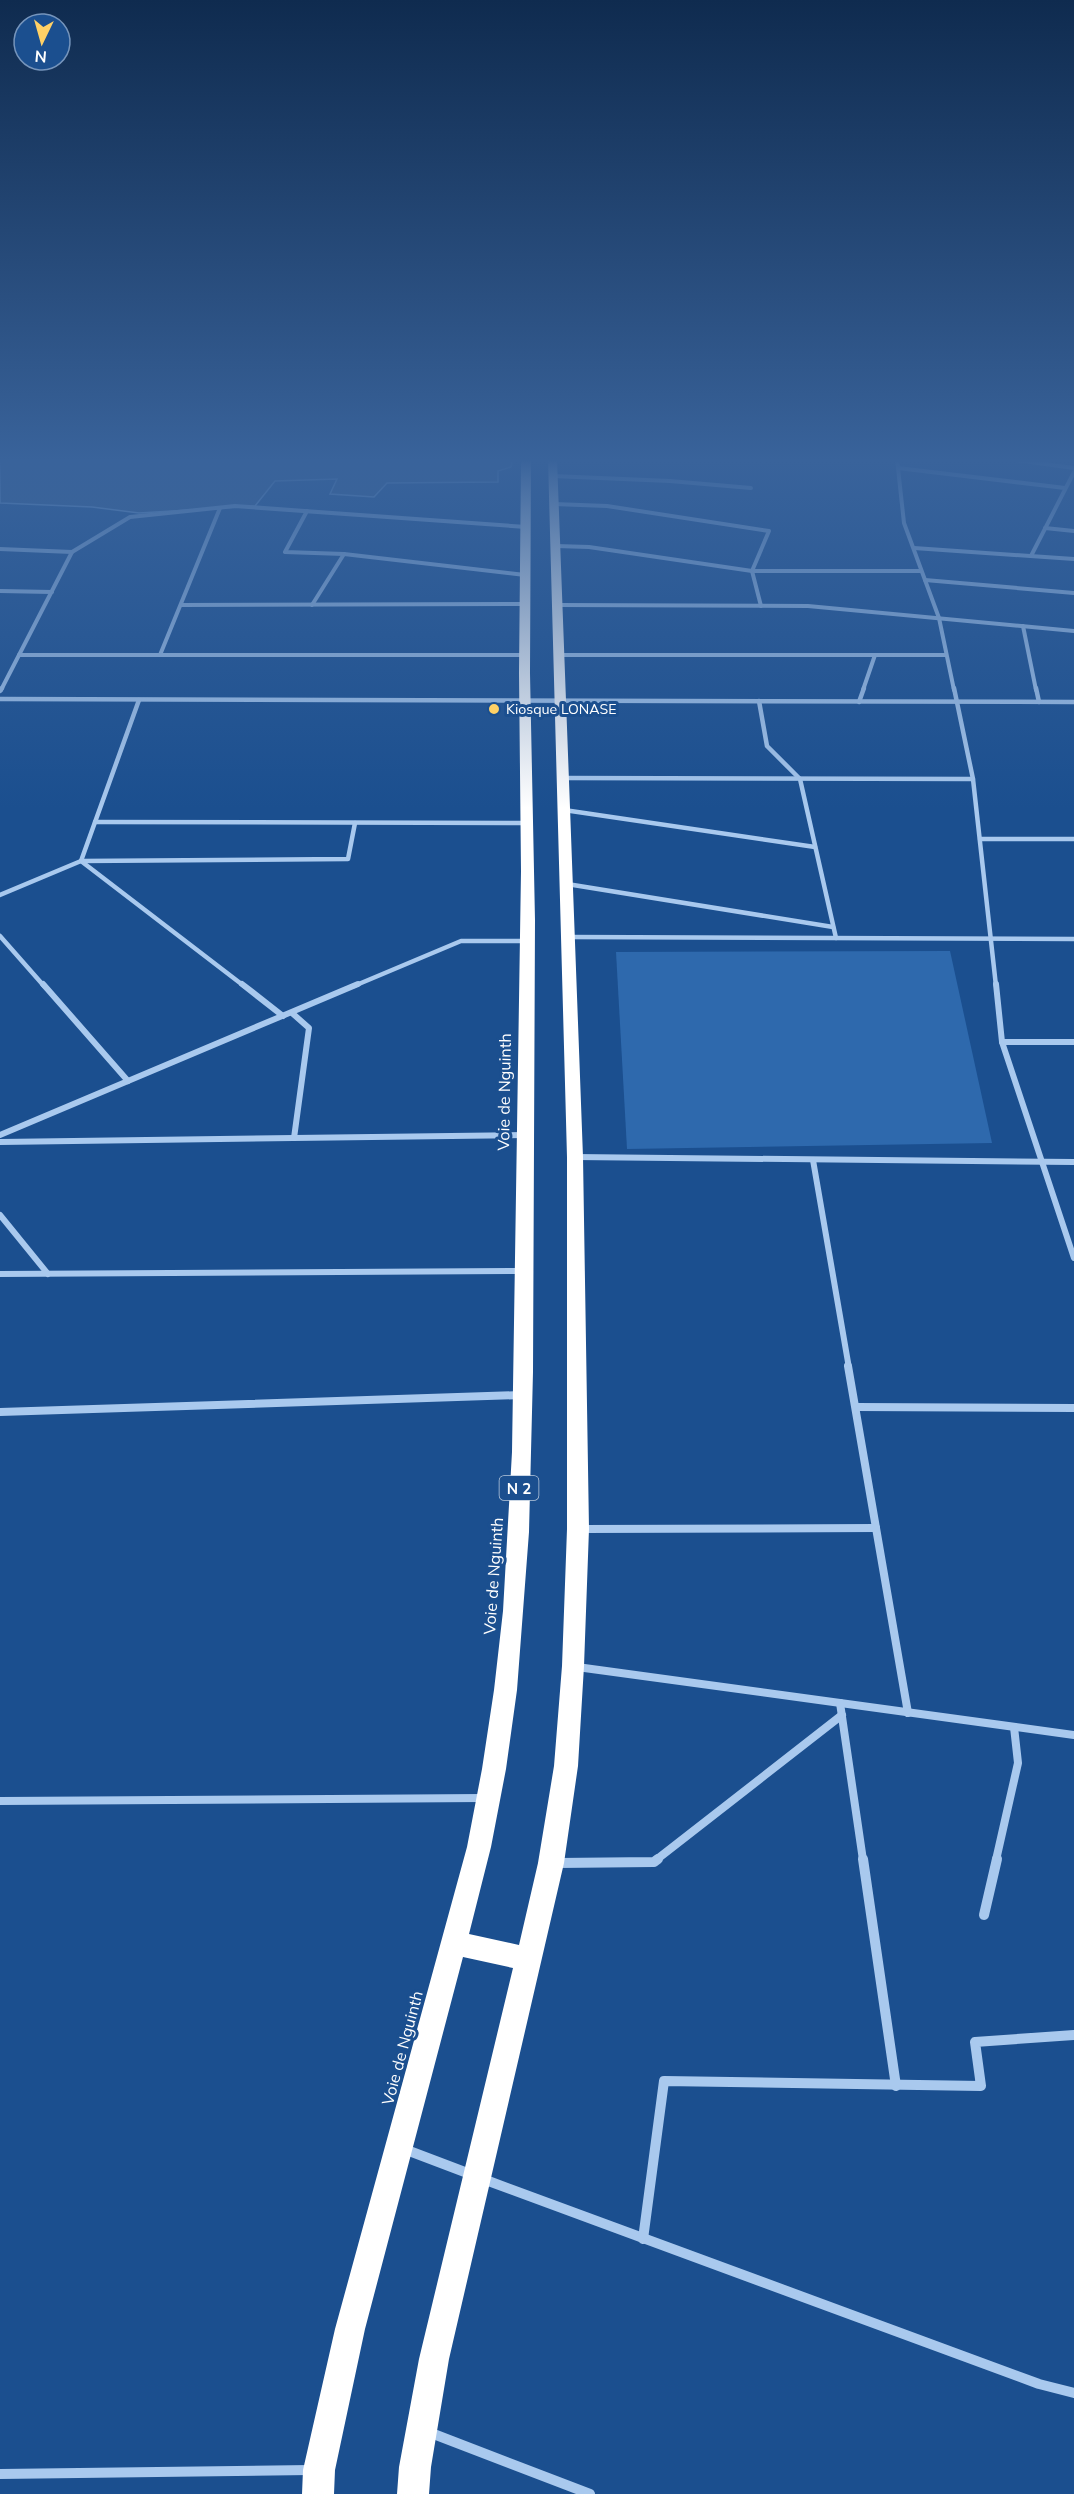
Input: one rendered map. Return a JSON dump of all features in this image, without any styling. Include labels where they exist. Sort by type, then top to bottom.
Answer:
[{"type":"highway","name":"Voie de Nguinth","points":[[318,2494],[320,2470],[350,2329],[490,1798],[503,1713],[514,1596],[524,1271],[528,823],[525,575]]},
{"type":"highway","points":[[412,2494],[434,2359],[551,1863],[567,1766],[578,1529],[575,1157],[556,575]]},
{"type":"highway","points":[[453,1943],[527,1959]]},
{"type":"street","points":[[0,691],[60,575]]},
{"type":"street","points":[[160,655],[193,575]]},
{"type":"street","points":[[312,605],[331,575]]},
{"type":"street","points":[[753,575],[761,606]]},
{"type":"street","points":[[923,575],[939,618],[973,779],[1002,1042],[1074,1258]]},
{"type":"street","points":[[925,580],[1074,593]]},
{"type":"street","points":[[0,591],[52,592]]},
{"type":"street","points":[[181,605],[526,604]]},
{"type":"street","points":[[558,605],[808,606],[1074,630]]},
{"type":"street","points":[[1023,626],[1039,702]]},
{"type":"street","points":[[19,655],[526,655]]},
{"type":"street","points":[[559,655],[946,655]]},
{"type":"street","points":[[859,702],[875,655]]},
{"type":"street","points":[[0,699],[1074,702]]},
{"type":"street","points":[[81,861],[139,700]]},
{"type":"street","points":[[759,701],[767,746],[800,778],[836,938]]},
{"type":"street","points":[[563,778],[973,779]]},
{"type":"street","points":[[564,810],[815,847]]},
{"type":"street","points":[[95,822],[528,823]]},
{"type":"street","points":[[0,895],[81,861],[348,859],[355,823]]},
{"type":"street","points":[[980,839],[1074,839]]},
{"type":"street","points":[[81,861],[283,1017]]},
{"type":"street","points":[[566,884],[833,927]]},
{"type":"street","points":[[0,936],[128,1081]]},
{"type":"street","points":[[567,937],[1074,939]]},
{"type":"street","points":[[0,1135],[461,940],[527,941]]},
{"type":"street","points":[[292,1013],[309,1028],[294,1138]]},
{"type":"street","points":[[1002,1042],[1074,1042]]},
{"type":"street","points":[[0,1142],[525,1135]]},
{"type":"street","points":[[575,1157],[1074,1162]]},
{"type":"street","points":[[813,1160],[908,1713]]},
{"type":"street","points":[[0,1215],[48,1274]]},
{"type":"street","points":[[0,1274],[524,1271]]},
{"type":"street","points":[[0,1412],[521,1395]]},
{"type":"street","points":[[856,1407],[1074,1408]]},
{"type":"street","points":[[578,1529],[876,1527]]},
{"type":"street","points":[[573,1666],[1074,1735]]},
{"type":"street","points":[[840,1703],[896,2086]]},
{"type":"street","points":[[551,1863],[654,1862],[842,1715]]},
{"type":"street","points":[[984,1915],[1018,1762],[1014,1727]]},
{"type":"street","points":[[0,1801],[490,1798]]},
{"type":"street","points":[[643,2239],[664,2081],[981,2086],[975,2042],[1074,2035]]},
{"type":"street","points":[[397,2147],[1039,2384],[1074,2393]]},
{"type":"street","points":[[421,2430],[590,2494]]},
{"type":"street","points":[[0,2474],[320,2470]]},
{"type":"shaded area","points":[[950,951],[992,1143],[627,1149],[616,952]]},
{"type":"place","name":"Kiosque LONASE","points":[[494,709]]}]
